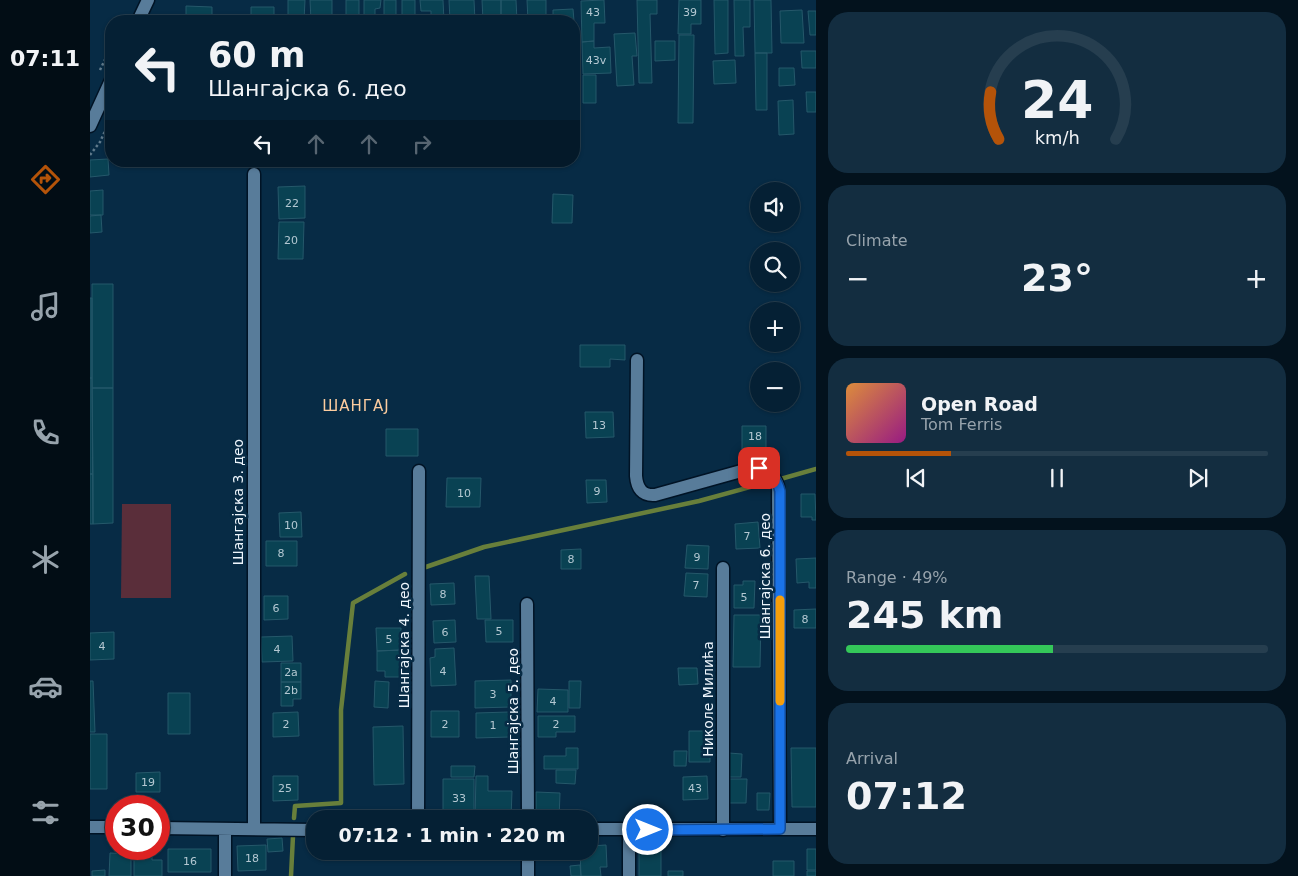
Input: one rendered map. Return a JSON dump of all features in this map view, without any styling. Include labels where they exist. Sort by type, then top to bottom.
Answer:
[{"type":"street","points":[[141,15],[148,0]]},
{"type":"street","points":[[90,126],[105,93]]},
{"type":"street","name":"Шангајска 3. део","points":[[254,174],[254,829]]},
{"type":"street","name":"Шангајска 6. део","points":[[637,360],[636,476],[638,487],[641,491],[649,495],[655,495],[752,468],[766,470],[771,474],[778,486],[780,829]]},
{"type":"street","name":"Шангајска 4. део","points":[[418,810],[419,471]]},
{"type":"street","name":"Николе Милића","points":[[723,830],[724,568]]},
{"type":"street","name":"Шангајска 5. део","points":[[527,604],[528,810]]},
{"type":"street","points":[[90,827],[105,827]]},
{"type":"street","points":[[170,828],[306,830]]},
{"type":"street","points":[[225,829],[225,876]]},
{"type":"street","points":[[598,829],[816,829]]},
{"type":"street","points":[[629,829],[629,876]]},
{"type":"street","points":[[528,860],[528,876]]},
{"type":"path","points":[[90,155],[100,142],[105,131]]},
{"type":"shaded area","points":[[122,504],[171,504],[171,598],[121,598]]},
{"type":"building","points":[[288,0],[305,0],[304,15],[288,15]]},
{"type":"building","points":[[310,0],[332,0],[332,15],[311,15]]},
{"type":"building","points":[[346,0],[359,0],[359,15],[346,15]]},
{"type":"building","points":[[364,0],[381,0],[380,8],[375,9],[375,15],[364,15]]},
{"type":"building","points":[[384,0],[396,0],[396,15],[384,15]]},
{"type":"building","points":[[402,0],[415,0],[415,15],[402,15]]},
{"type":"building","points":[[420,0],[443,0],[444,15],[431,15],[431,11],[421,11]]},
{"type":"building","points":[[449,0],[474,0],[475,15],[450,15]]},
{"type":"building","points":[[482,0],[501,0],[501,15],[483,15]]},
{"type":"building","points":[[501,0],[516,0],[517,15],[501,15]]},
{"type":"building","points":[[527,0],[546,0],[546,15],[528,15]]},
{"type":"building","points":[[604,0],[605,23],[594,23],[594,41],[582,42],[581,1]]},
{"type":"building","points":[[637,0],[657,0],[657,14],[650,14],[652,83],[639,83]]},
{"type":"building","points":[[679,0],[701,0],[701,24],[691,24],[691,34],[678,34]]},
{"type":"building","points":[[714,0],[728,0],[728,53],[715,54]]},
{"type":"building","points":[[734,0],[750,0],[750,27],[743,27],[744,56],[735,56]]},
{"type":"building","points":[[754,0],[771,0],[772,53],[755,53]]},
{"type":"building","points":[[186,6],[212,7],[212,15],[186,15]]},
{"type":"building","points":[[251,7],[274,7],[274,15],[251,15]]},
{"type":"building","points":[[573,9],[574,15],[553,15],[553,10]]},
{"type":"building","points":[[802,10],[804,43],[781,43],[780,11]]},
{"type":"building","points":[[808,11],[816,11],[816,35],[810,35]]},
{"type":"building","points":[[635,33],[637,56],[632,56],[634,85],[617,86],[614,34]]},
{"type":"building","points":[[679,35],[694,35],[693,123],[678,123]]},
{"type":"building","points":[[594,41],[594,48],[610,47],[611,73],[583,74],[582,42]]},
{"type":"building","points":[[655,41],[675,41],[675,60],[655,61]]},
{"type":"building","points":[[801,51],[816,51],[816,68],[802,68]]},
{"type":"building","points":[[755,53],[767,53],[767,110],[756,110]]},
{"type":"building","points":[[735,60],[736,83],[714,84],[713,61]]},
{"type":"building","points":[[779,68],[794,68],[795,85],[779,86]]},
{"type":"building","points":[[583,75],[596,75],[596,103],[583,103]]},
{"type":"building","points":[[806,92],[816,92],[816,112],[807,112]]},
{"type":"building","points":[[793,100],[794,134],[779,135],[778,101]]},
{"type":"building","points":[[105,159],[105,167],[108,167],[109,175],[90,177],[90,160]]},
{"type":"building","points":[[305,186],[305,218],[279,219],[278,187]]},
{"type":"building","points":[[103,190],[103,215],[90,215],[90,191]]},
{"type":"building","points":[[553,194],[573,195],[572,223],[552,223]]},
{"type":"building","points":[[101,215],[102,232],[90,233],[90,216]]},
{"type":"building","points":[[279,222],[304,222],[303,259],[278,259]]},
{"type":"building","points":[[92,284],[113,284],[113,388],[92,388]]},
{"type":"building","points":[[90,298],[92,298],[92,378],[90,378]]},
{"type":"building","points":[[580,345],[625,345],[625,360],[610,359],[610,367],[580,367]]},
{"type":"building","points":[[90,378],[92,378],[93,474],[90,474]]},
{"type":"building","points":[[92,388],[113,388],[113,523],[93,524]]},
{"type":"building","points":[[585,412],[613,412],[614,437],[586,438]]},
{"type":"building","points":[[742,426],[766,426],[766,449],[742,449]]},
{"type":"building","points":[[386,429],[418,429],[418,456],[386,456]]},
{"type":"building","points":[[90,474],[93,474],[93,524],[90,524]]},
{"type":"building","points":[[447,478],[481,478],[480,507],[446,507]]},
{"type":"building","points":[[586,480],[606,480],[607,502],[587,503]]},
{"type":"building","points":[[801,494],[815,494],[816,520],[812,520],[812,517],[801,517]]},
{"type":"building","points":[[301,512],[302,537],[280,537],[279,513]]},
{"type":"building","points":[[758,522],[760,548],[736,549],[735,524]]},
{"type":"building","points":[[266,541],[297,541],[297,566],[266,566]]},
{"type":"building","points":[[687,545],[709,546],[708,569],[685,568]]},
{"type":"building","points":[[581,549],[581,569],[561,569],[561,550]]},
{"type":"building","points":[[816,558],[816,588],[809,588],[809,582],[797,583],[796,559]]},
{"type":"building","points":[[686,573],[708,574],[707,597],[684,596]]},
{"type":"building","points":[[475,576],[489,576],[491,619],[477,619]]},
{"type":"building","points":[[743,581],[755,581],[754,608],[734,608],[734,585],[743,585]]},
{"type":"building","points":[[454,583],[455,604],[431,605],[430,584]]},
{"type":"building","points":[[264,596],[288,596],[288,619],[264,620]]},
{"type":"building","points":[[816,609],[816,628],[794,628],[794,610]]},
{"type":"building","points":[[734,615],[761,615],[760,667],[733,667]]},
{"type":"building","points":[[455,620],[456,642],[434,643],[433,621]]},
{"type":"building","points":[[485,620],[513,620],[513,642],[486,642]]},
{"type":"building","points":[[376,628],[401,628],[401,650],[377,651]]},
{"type":"building","points":[[114,632],[114,659],[90,660],[90,633]]},
{"type":"building","points":[[292,636],[293,661],[262,662],[261,637]]},
{"type":"building","points":[[454,648],[456,685],[431,686],[430,658],[435,657],[435,649]]},
{"type":"building","points":[[401,650],[401,677],[385,677],[385,671],[377,671],[377,651]]},
{"type":"building","points":[[281,663],[301,663],[301,682],[281,682]]},
{"type":"building","points":[[678,668],[697,668],[698,684],[679,685]]},
{"type":"building","points":[[511,680],[511,707],[475,708],[475,681]]},
{"type":"building","points":[[90,681],[93,681],[95,732],[90,732]]},
{"type":"building","points":[[375,681],[389,682],[388,708],[374,707]]},
{"type":"building","points":[[569,681],[581,681],[580,708],[569,708]]},
{"type":"building","points":[[281,682],[301,682],[301,699],[293,699],[293,706],[281,706]]},
{"type":"building","points":[[538,689],[568,690],[568,712],[537,712]]},
{"type":"building","points":[[168,693],[190,693],[190,734],[168,734]]},
{"type":"building","points":[[431,711],[459,711],[459,737],[431,737]]},
{"type":"building","points":[[298,712],[299,736],[273,737],[273,713]]},
{"type":"building","points":[[509,712],[509,737],[476,738],[476,713]]},
{"type":"building","points":[[538,716],[575,716],[575,732],[556,732],[556,737],[538,737]]},
{"type":"building","points":[[403,726],[404,784],[374,785],[373,727]]},
{"type":"building","points":[[689,731],[710,731],[710,762],[689,762]]},
{"type":"building","points":[[90,734],[107,734],[107,789],[90,789]]},
{"type":"building","points":[[566,748],[578,748],[578,769],[544,769],[544,756],[566,756]]},
{"type":"building","points":[[791,748],[816,748],[816,807],[792,807]]},
{"type":"building","points":[[674,751],[687,751],[686,766],[674,766]]},
{"type":"building","points":[[729,753],[742,754],[741,777],[728,777]]},
{"type":"building","points":[[451,766],[475,766],[474,777],[451,777]]},
{"type":"building","points":[[556,770],[576,770],[575,784],[556,783]]},
{"type":"building","points":[[160,772],[160,792],[136,792],[136,773]]},
{"type":"building","points":[[273,776],[298,776],[298,800],[273,801]]},
{"type":"building","points":[[476,776],[488,776],[488,791],[512,791],[511,810],[475,810]]},
{"type":"building","points":[[707,776],[708,799],[683,800],[683,777]]},
{"type":"building","points":[[443,779],[474,779],[474,810],[443,810]]},
{"type":"building","points":[[728,779],[747,779],[746,803],[728,803]]},
{"type":"building","points":[[536,792],[560,793],[559,810],[536,810]]},
{"type":"building","points":[[757,793],[770,793],[769,810],[757,810]]},
{"type":"building","points":[[282,838],[283,851],[268,852],[267,839]]},
{"type":"building","points":[[266,845],[266,870],[238,871],[237,846]]},
{"type":"building","points":[[606,845],[607,867],[600,867],[601,876],[581,876],[580,860],[598,860],[598,846]]},
{"type":"building","points":[[661,847],[661,876],[639,876],[639,848]]},
{"type":"building","points":[[170,849],[211,849],[211,872],[168,872]]},
{"type":"building","points":[[807,849],[816,849],[816,870],[807,870]]},
{"type":"building","points":[[110,860],[131,860],[131,876],[109,876]]},
{"type":"building","points":[[134,860],[162,860],[162,876],[134,876]]},
{"type":"building","points":[[773,861],[794,861],[794,876],[773,876]]},
{"type":"building","points":[[580,865],[581,876],[571,876],[570,866]]},
{"type":"building","points":[[105,870],[105,876],[92,876],[92,871]]},
{"type":"building","points":[[668,871],[683,871],[683,876],[668,876]]},
{"type":"building","points":[[807,871],[816,871],[816,876],[807,876]]},
{"type":"waterway","points":[[777,480],[816,469]]},
{"type":"waterway","points":[[423,568],[484,547],[699,501],[765,483]]},
{"type":"waterway","points":[[294,818],[295,806],[341,803],[341,710],[353,603],[405,574]]},
{"type":"waterway","points":[[291,876],[293,836]]},
{"type":"slow traffic","points":[[780,600],[780,701]]},
{"type":"district","name":"ШАНГАЈ","points":[[356,406]]},
{"type":"route","points":[[648,830],[780,829],[780,491],[777,482],[771,474],[759,468]]}]
